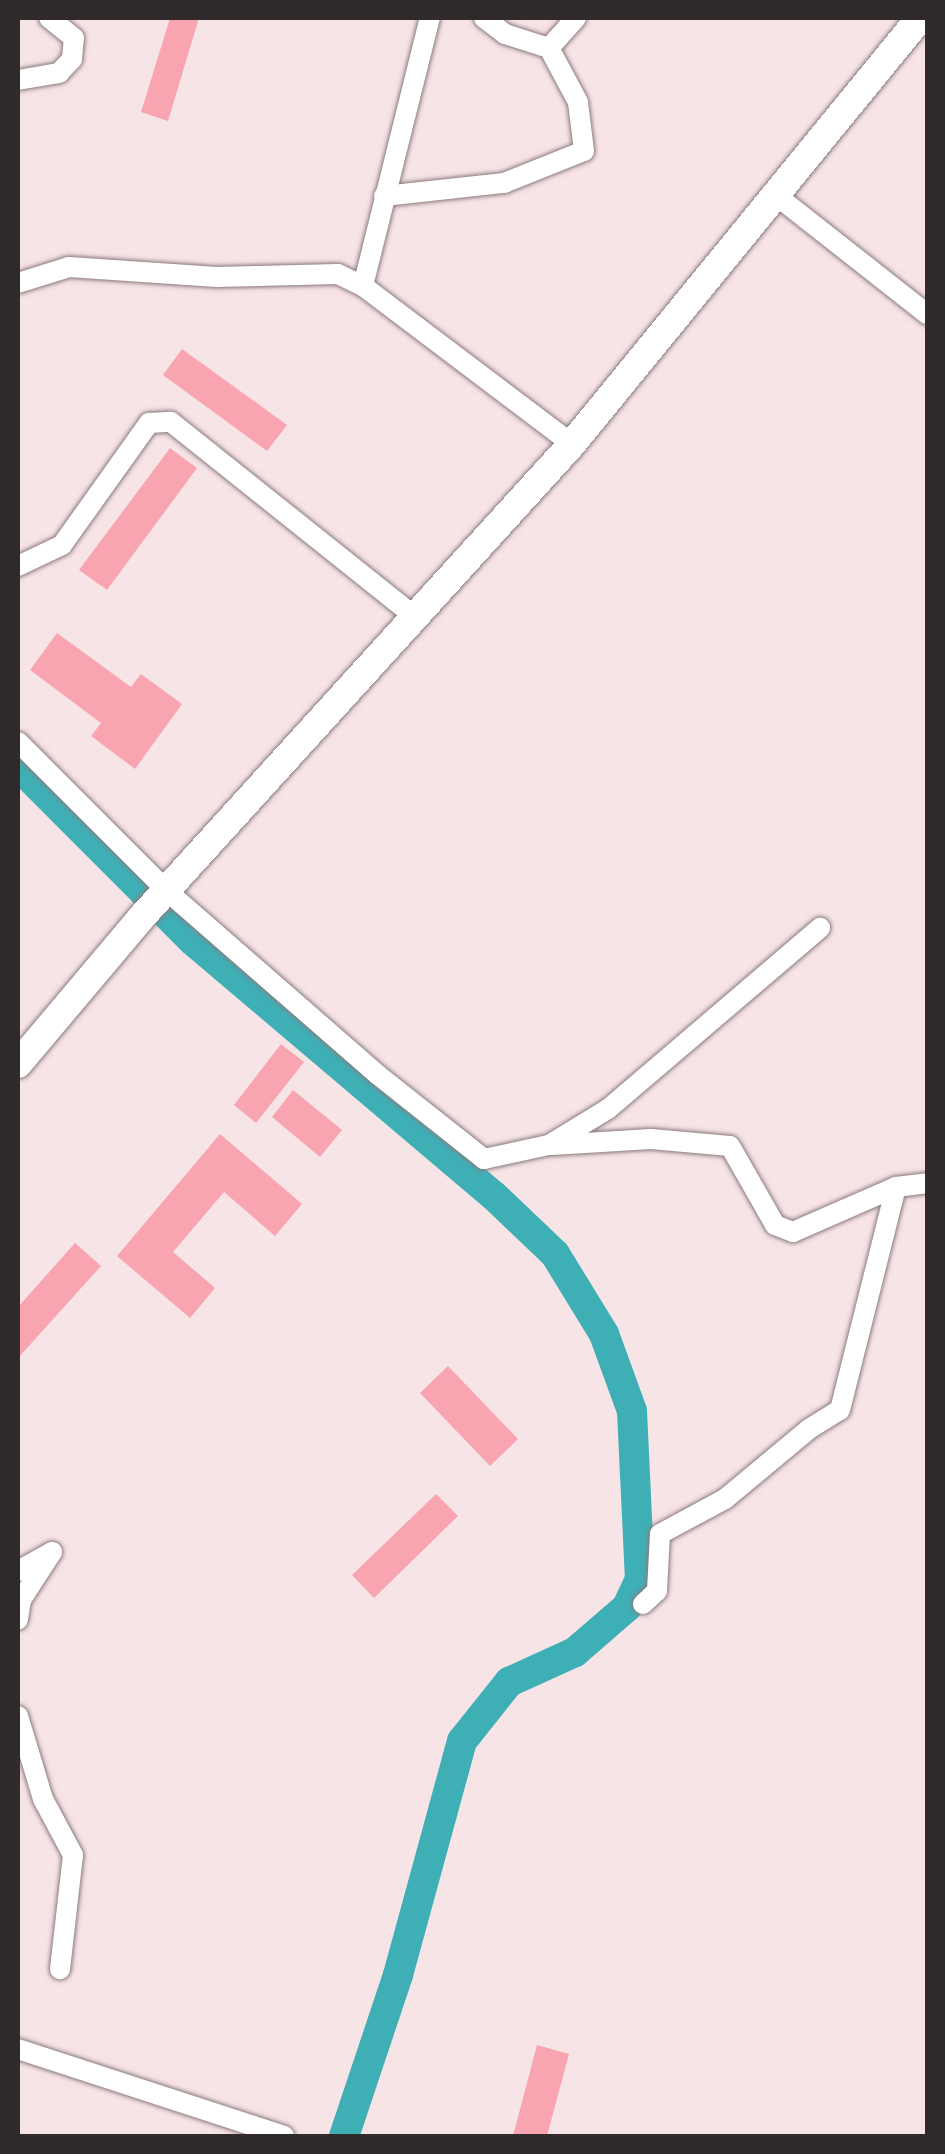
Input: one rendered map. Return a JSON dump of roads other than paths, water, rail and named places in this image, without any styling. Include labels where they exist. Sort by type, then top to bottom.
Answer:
[{"type":"main road","points":[[18,1064],[141,918],[572,444],[920,18]]},
{"type":"street","points":[[18,80],[59,73],[72,60],[74,38],[49,18]]},
{"type":"street","points":[[363,286],[430,18]]},
{"type":"street","points":[[384,196],[504,182],[584,151],[578,102],[549,48],[505,34],[484,18]]},
{"type":"street","points":[[549,48],[576,18]]},
{"type":"street","points":[[778,196],[928,315]]},
{"type":"street","points":[[18,283],[70,267],[217,276],[338,274],[363,286],[572,444]]},
{"type":"street","points":[[18,566],[62,545],[150,423],[171,422],[415,617]]},
{"type":"street","points":[[18,742],[166,892],[378,1075],[484,1159],[549,1145],[651,1140],[730,1146],[775,1225],[793,1232],[896,1187],[928,1183]]},
{"type":"street","points":[[549,1145],[608,1109],[820,928]]},
{"type":"street","points":[[643,1604],[657,1591],[660,1534],[725,1499],[810,1429],[840,1410],[896,1187]]},
{"type":"street","points":[[18,1571],[52,1552],[21,1600],[18,1620]]},
{"type":"street","points":[[18,1716],[43,1798],[73,1856],[60,1969]]},
{"type":"street","points":[[18,2049],[284,2136]]},
{"type":"waterway","points":[[18,766],[192,940],[494,1196],[555,1254],[604,1334],[632,1411],[640,1579],[627,1607],[575,1652],[509,1682],[462,1741],[398,1975],[344,2136]]}]
